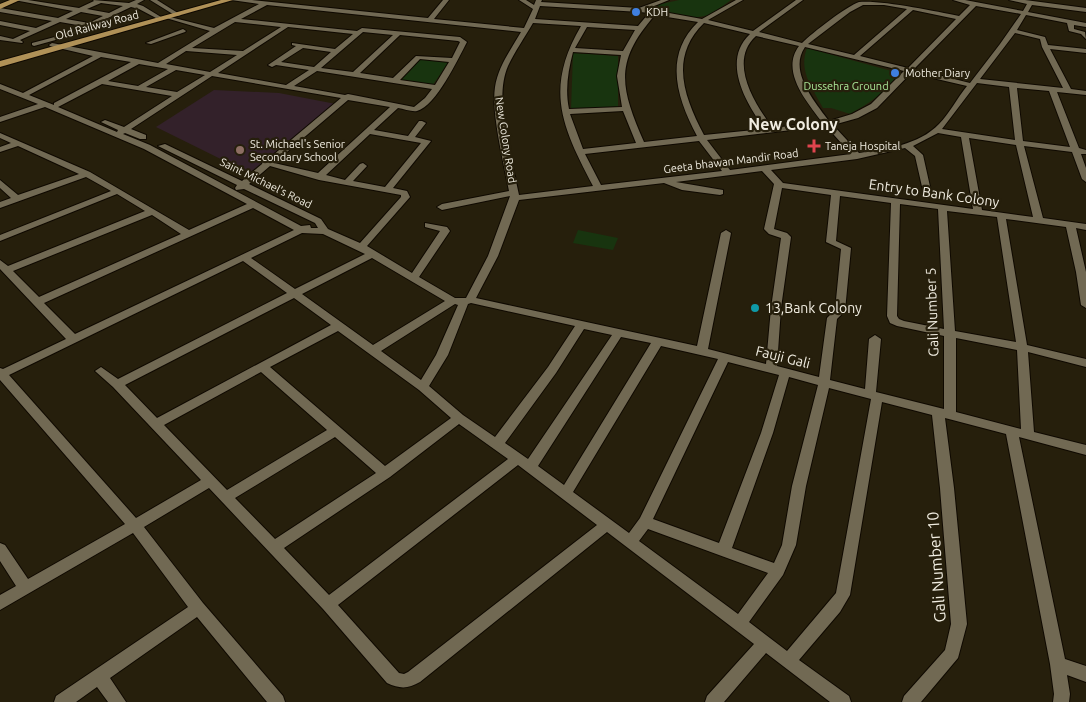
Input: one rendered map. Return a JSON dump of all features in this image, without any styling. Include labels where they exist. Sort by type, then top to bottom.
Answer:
[{"type":"main road","points":[[0,3],[7,0]]},
{"type":"main road","points":[[0,9],[16,0]]},
{"type":"main road","name":"Old Railway Road","points":[[171,17],[218,0]]},
{"type":"main road","name":"Old Railway Road","points":[[0,64],[78,37],[171,17],[229,0]]},
{"type":"main road","name":"Old Railway Road","points":[[0,60],[157,19]]},
{"type":"street","points":[[16,0],[111,15]]},
{"type":"street","points":[[0,29],[63,0]]},
{"type":"street","points":[[96,0],[144,8],[157,19]]},
{"type":"street","points":[[15,40],[101,0]]},
{"type":"street","points":[[34,44],[68,35],[141,0]]},
{"type":"street","points":[[153,0],[171,17],[215,30]]},
{"type":"street","points":[[0,38],[418,108],[422,106],[436,87],[464,42],[462,40],[399,33],[320,10],[234,0]]},
{"type":"street","points":[[430,20],[446,0]]},
{"type":"street","points":[[522,0],[538,4],[582,3],[654,12],[755,33],[908,71],[973,83],[1086,93]]},
{"type":"street","points":[[640,10],[666,0]]},
{"type":"street","points":[[728,173],[702,139],[683,95],[679,67],[681,49],[689,36],[703,21],[740,0]]},
{"type":"street","points":[[770,131],[752,106],[743,86],[741,50],[755,33],[800,0]]},
{"type":"street","points":[[956,0],[1086,25]]},
{"type":"street","points":[[1015,0],[1086,10]]},
{"type":"street","points":[[1064,0],[1072,8],[1071,30],[1083,33],[1086,37]]},
{"type":"street","points":[[604,7],[619,2]]},
{"type":"street","points":[[857,156],[826,124],[806,93],[795,67],[796,58],[802,45],[862,3],[877,2],[960,18]]},
{"type":"street","name":"Geeta bhawan Mandir Road","points":[[442,207],[514,196],[765,169],[857,156],[906,145],[937,131],[959,105],[973,83],[1013,31],[1030,3]]},
{"type":"street","points":[[1044,3],[1044,18]]},
{"type":"street","points":[[160,65],[215,30],[265,4]]},
{"type":"street","points":[[320,10],[326,4]]},
{"type":"street","name":"New Colony Road","points":[[422,387],[442,355],[462,301],[494,256],[514,196],[499,113],[498,88],[504,67],[531,21],[538,4]]},
{"type":"street","points":[[580,152],[826,124],[855,116],[874,106],[884,98],[974,4]]},
{"type":"street","points":[[854,58],[912,8]]},
{"type":"street","points":[[0,9],[91,25]]},
{"type":"street","points":[[641,146],[625,109],[620,74],[624,53],[638,28],[654,12]]},
{"type":"street","points":[[235,20],[286,26],[430,20],[524,30]]},
{"type":"street","points":[[531,21],[638,28]]},
{"type":"street","points":[[0,23],[78,37]]},
{"type":"street","points":[[288,87],[314,70],[367,24]]},
{"type":"street","points":[[585,24],[571,50],[562,90],[565,112],[580,152],[598,188]]},
{"type":"street","points":[[117,135],[286,26]]},
{"type":"street","points":[[149,43],[183,31],[174,28]]},
{"type":"street","points":[[1013,31],[1042,36],[1045,47],[1069,92]]},
{"type":"street","points":[[354,76],[399,33]]},
{"type":"street","points":[[337,51],[297,45],[273,64],[436,87]]},
{"type":"street","points":[[1045,47],[1086,51]]},
{"type":"street","points":[[184,49],[243,53]]},
{"type":"street","points":[[571,50],[624,53]]},
{"type":"street","points":[[25,94],[100,55]]},
{"type":"street","points":[[395,81],[416,58],[453,60]]},
{"type":"street","points":[[56,105],[137,62]]},
{"type":"street","points":[[139,88],[175,68]]},
{"type":"street","name":"Saint Michael's Road","points":[[0,79],[44,105],[153,150],[301,230],[325,232]]},
{"type":"street","points":[[102,82],[179,95]]},
{"type":"street","name":"Saint Michael's Road","points":[[0,86],[125,129],[244,184],[318,221],[325,232]]},
{"type":"street","points":[[1012,86],[1018,143],[1039,221]]},
{"type":"street","points":[[1053,91],[1081,152],[1086,178]]},
{"type":"street","points":[[233,192],[348,96]]},
{"type":"street","points":[[0,120],[44,105]]},
{"type":"street","points":[[319,177],[398,105]]},
{"type":"street","points":[[565,112],[625,109]]},
{"type":"street","points":[[411,137],[422,123]]},
{"type":"street","points":[[937,131],[1081,152]]},
{"type":"street","points":[[370,132],[424,138],[427,142],[388,190]]},
{"type":"street","points":[[0,135],[118,190],[187,233]]},
{"type":"street","points":[[965,136],[978,213]]},
{"type":"street","points":[[0,150],[19,144]]},
{"type":"street","points":[[906,145],[918,155],[927,191]]},
{"type":"street","points":[[266,163],[319,177],[404,193],[406,197],[361,247]]},
{"type":"street","points":[[347,183],[364,166]]},
{"type":"street","points":[[765,169],[778,185],[769,229],[786,237],[776,308],[772,370]]},
{"type":"street","points":[[0,205],[87,174]]},
{"type":"street","points":[[667,181],[682,187],[720,192]]},
{"type":"street","points":[[0,183],[17,199]]},
{"type":"street","name":"Entry to Bank Colony","points":[[778,185],[1086,228]]},
{"type":"street","points":[[0,238],[118,190]]},
{"type":"street","points":[[740,624],[778,571],[789,545],[799,486],[824,383],[832,318],[840,311],[846,248],[832,242],[836,193]]},
{"type":"street","points":[[896,201],[892,316],[894,321],[901,324],[1022,347],[1086,363]]},
{"type":"street","points":[[37,302],[255,204]]},
{"type":"street","name":"Gali Number 5","points":[[942,208],[950,332],[944,414]]},
{"type":"street","points":[[73,339],[3,267],[152,212]]},
{"type":"street","points":[[1001,216],[1022,347],[1028,436]]},
{"type":"street","points":[[277,702],[198,608],[135,526],[33,412],[1,373],[245,258],[318,221]]},
{"type":"street","points":[[414,277],[445,231],[444,229],[428,225]]},
{"type":"street","points":[[1070,225],[1081,272],[1086,305]]},
{"type":"street","name":"Fauji Gali","points":[[325,232],[361,247],[462,301],[619,332],[702,351],[1086,450]]},
{"type":"street","points":[[702,351],[726,233]]},
{"type":"street","points":[[117,384],[374,254]]},
{"type":"street","points":[[245,258],[296,293],[422,387],[459,418],[530,468],[843,702]]},
{"type":"street","points":[[372,351],[462,301]]},
{"type":"street","points":[[496,444],[552,370],[581,325]]},
{"type":"street","points":[[155,424],[338,326]]},
{"type":"street","points":[[530,468],[619,332]]},
{"type":"street","points":[[788,660],[835,607],[843,595],[874,395],[875,339]]},
{"type":"street","points":[[565,494],[658,341]]},
{"type":"street","points":[[630,543],[645,522],[725,357]]},
{"type":"street","points":[[261,366],[385,473]]},
{"type":"street","points":[[101,371],[117,384],[224,498],[328,604],[393,678],[400,682],[407,682],[606,525]]},
{"type":"street","points":[[724,550],[767,433],[786,373]]},
{"type":"street","name":"Gali Number 10","points":[[910,702],[952,653],[959,624],[947,488],[944,414]]},
{"type":"street","points":[[273,548],[385,473],[459,418]]},
{"type":"street","points":[[224,498],[336,431]]},
{"type":"street","points":[[1012,432],[1058,664],[1062,694],[1061,702]]},
{"type":"street","points":[[328,604],[517,459]]},
{"type":"street","points":[[0,603],[209,482]]},
{"type":"street","points":[[645,522],[778,571]]},
{"type":"street","points":[[0,549],[25,587]]},
{"type":"street","points":[[62,702],[198,608]]},
{"type":"street","points":[[713,702],[764,644]]},
{"type":"street","points":[[1058,664],[1086,674]]},
{"type":"street","points":[[100,677],[118,702]]},
{"type":"shaded area","name":"St. Michael's Senior Secondary School","points":[[214,90],[279,93],[336,104],[249,173],[156,127]]},
{"type":"green space","points":[[679,0],[731,0],[710,15],[693,18],[652,9],[661,4]]},
{"type":"green space","name":"Dussehra Ground","points":[[807,48],[899,73],[883,91],[850,114],[831,108],[823,108],[805,72],[804,64]]},
{"type":"green space","points":[[573,53],[618,56],[618,107],[571,109]]},
{"type":"green space","points":[[420,58],[449,62],[432,86],[399,81]]},
{"type":"green space","points":[[578,230],[618,238],[613,250],[573,243]]},
{"type":"place","name":"KDH","points":[[636,12]]},
{"type":"place","name":"Mother Diary","points":[[895,73]]},
{"type":"place","name":"Taneja Hospital","points":[[814,146]]},
{"type":"place","name":"St. Michael's Senior Secondary School","points":[[240,150]]},
{"type":"place","name":"13,Bank Colony","points":[[755,308]]},
{"type":"district","name":"New Colony","points":[[793,124]]}]
